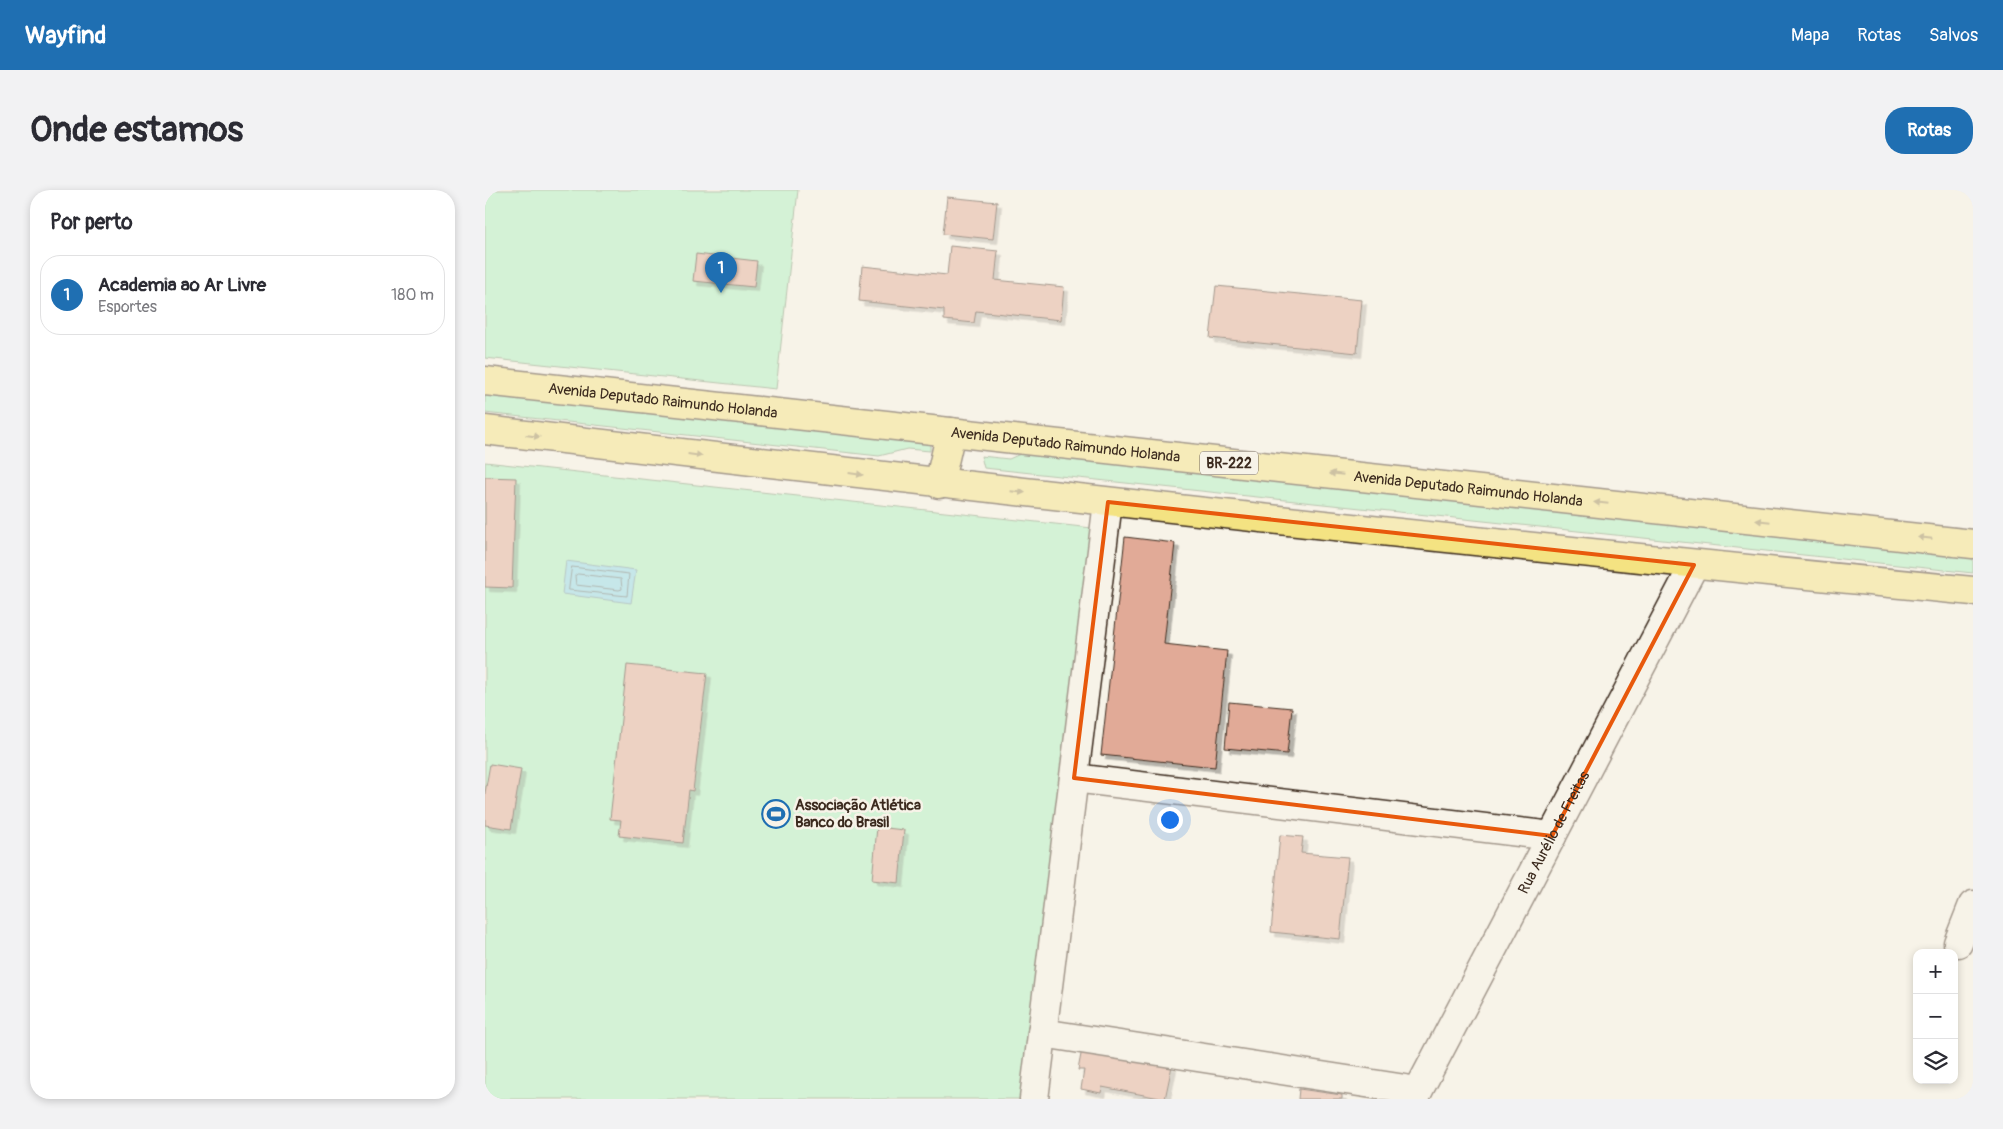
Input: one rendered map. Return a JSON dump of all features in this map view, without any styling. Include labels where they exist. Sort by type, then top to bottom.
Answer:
[{"type":"main road","name":"Avenida Deputado Raimundo Holanda","points":[[485,381],[1973,544]]},
{"type":"main road","points":[[485,430],[939,484],[1693,565],[1973,591]]},
{"type":"main road","points":[[939,484],[951,432]]},
{"type":"street","points":[[1034,1099],[1108,502]]},
{"type":"street","name":"Rua Aurélio de Freitas","points":[[1416,1095],[1693,565]]},
{"type":"street","points":[[1074,778],[1552,836]]},
{"type":"street","points":[[1958,943],[1973,905]]},
{"type":"street","points":[[1042,1033],[1416,1095]]},
{"type":"highlighted area","points":[[1108,502],[1694,565],[1552,836],[1074,778]]},
{"type":"green space","points":[[485,190],[798,190],[776,389],[485,358]]},
{"type":"green space","points":[[485,393],[930,441],[930,451],[907,449],[879,456],[485,413]]},
{"type":"green space","points":[[1027,451],[1973,553],[1973,573],[984,468],[981,456],[1009,459]]},
{"type":"green space","name":"Associação Atlética Banco do Brasil","points":[[485,462],[1101,529],[1034,1099],[485,1099]]},
{"type":"water","points":[[566,561],[636,570],[631,603],[562,594]]},
{"type":"building","points":[[947,197],[997,202],[993,239],[943,234]]},
{"type":"building","points":[[950,246],[998,251],[995,280],[1064,287],[1061,320],[976,311],[974,323],[944,320],[944,310],[859,301],[862,266],[947,275]]},
{"type":"building","points":[[696,254],[757,261],[754,287],[693,281]]},
{"type":"building","points":[[1216,286],[1362,300],[1357,353],[1210,338]]},
{"type":"building","points":[[485,477],[516,478],[512,588],[485,587]]},
{"type":"building","points":[[1125,537],[1175,543],[1164,644],[1227,651],[1215,767],[1101,755]]},
{"type":"building","points":[[627,665],[707,673],[693,791],[689,790],[683,843],[619,836],[621,820],[610,819]]},
{"type":"building","points":[[1229,702],[1292,708],[1287,754],[1225,748]]},
{"type":"building","points":[[490,764],[521,769],[511,829],[485,825],[485,793]]},
{"type":"building","points":[[877,827],[904,830],[899,883],[872,880]]},
{"type":"building","points":[[1280,835],[1303,837],[1301,853],[1348,857],[1340,939],[1271,932]]},
{"type":"building","points":[[1082,1049],[1172,1066],[1165,1099],[1102,1087],[1101,1093],[1081,1089],[1084,1070],[1078,1070]]},
{"type":"building","points":[[1299,1089],[1342,1095],[1342,1099],[1298,1099]]},
{"type":"place","name":"Academia ao Ar Livre","points":[[721,293]]},
{"type":"place","name":"Associação Atlética Banco do Brasil","points":[[776,814]]}]
